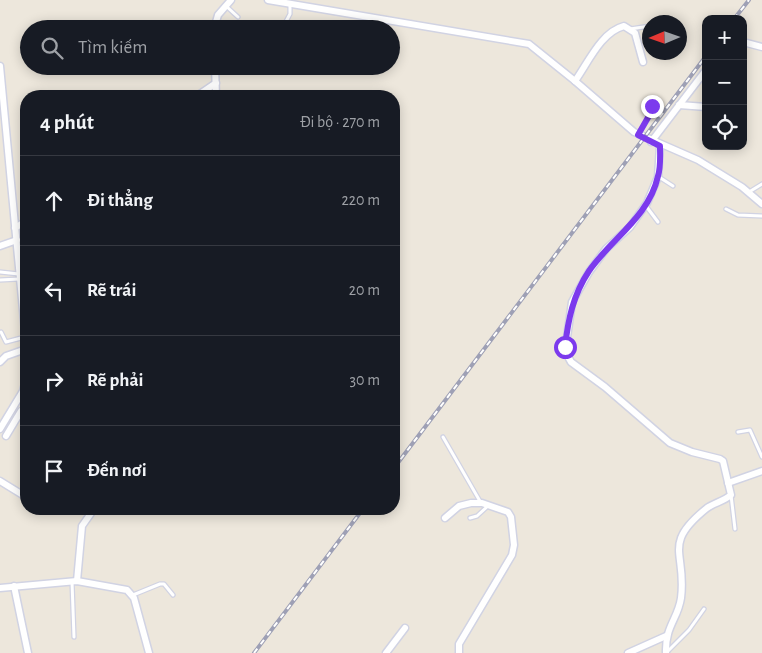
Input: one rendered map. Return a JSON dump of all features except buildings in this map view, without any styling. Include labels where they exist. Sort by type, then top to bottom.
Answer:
[{"type":"street","points":[[216,20],[231,0]]},
{"type":"street","points":[[270,0],[386,20]]},
{"type":"street","points":[[400,22],[525,43],[532,46],[575,80],[638,135],[660,146],[698,160],[748,192],[762,204]]},
{"type":"street","points":[[575,80],[606,36],[617,28],[624,26],[630,29],[638,40],[643,62]]},
{"type":"street","points":[[747,43],[762,47]]},
{"type":"street","points":[[0,66],[20,276]]},
{"type":"street","points":[[216,75],[216,90]]},
{"type":"street","points":[[651,142],[702,75]]},
{"type":"street","points":[[206,90],[216,83]]},
{"type":"street","points":[[679,104],[702,107]]},
{"type":"street","points":[[660,146],[658,177],[646,205],[630,227],[606,249],[589,272],[575,297],[571,307],[566,355],[571,362],[605,387],[670,443],[692,452],[720,458],[729,489]]},
{"type":"street","points":[[16,228],[20,225]]},
{"type":"street","points":[[0,246],[17,240]]},
{"type":"street","points":[[0,361],[6,356],[20,351]]},
{"type":"street","points":[[0,428],[20,396]]},
{"type":"street","points":[[6,436],[20,413]]},
{"type":"street","points":[[7,417],[15,422]]},
{"type":"street","points":[[667,653],[666,636],[681,601],[678,547],[682,532],[729,489],[762,471]]},
{"type":"street","points":[[0,481],[20,493]]},
{"type":"street","points":[[445,518],[459,506],[482,503],[510,514],[514,550],[459,644],[459,653]]},
{"type":"street","points":[[75,581],[82,526],[90,515]]},
{"type":"street","points":[[0,588],[75,581],[127,590],[132,594],[148,653]]},
{"type":"street","points":[[14,586],[28,653]]},
{"type":"street","points":[[386,653],[405,628]]},
{"type":"street","points":[[628,653],[666,636]]},
{"type":"lane","points":[[287,20],[290,14],[290,4]]},
{"type":"lane","points":[[226,6],[238,17]]},
{"type":"lane","points":[[630,29],[642,27]]},
{"type":"lane","points":[[638,135],[650,114],[652,106],[650,102]]},
{"type":"lane","points":[[658,177],[673,186]]},
{"type":"lane","points":[[748,192],[762,184]]},
{"type":"lane","points":[[646,205],[658,222]]},
{"type":"lane","points":[[726,210],[738,215],[762,216]]},
{"type":"lane","points":[[0,272],[20,276]]},
{"type":"lane","points":[[0,280],[20,276]]},
{"type":"lane","points":[[0,332],[6,342],[20,338]]},
{"type":"lane","points":[[738,432],[750,430],[762,457]]},
{"type":"lane","points":[[443,437],[482,503]]},
{"type":"lane","points":[[729,489],[735,529]]},
{"type":"lane","points":[[470,518],[477,516],[490,505]]},
{"type":"lane","points":[[74,637],[75,581]]},
{"type":"lane","points":[[132,594],[164,584],[173,595]]},
{"type":"lane","points":[[667,653],[690,630],[704,609]]},
{"type":"railway","points":[[737,15],[749,0]]},
{"type":"railway","points":[[400,460],[703,60]]},
{"type":"railway","points":[[254,653],[358,515]]},
{"type":"route","points":[[565,347],[572,302],[587,275],[606,249],[630,227],[646,205],[658,177],[660,146],[638,135],[652,110],[652,106]]}]
